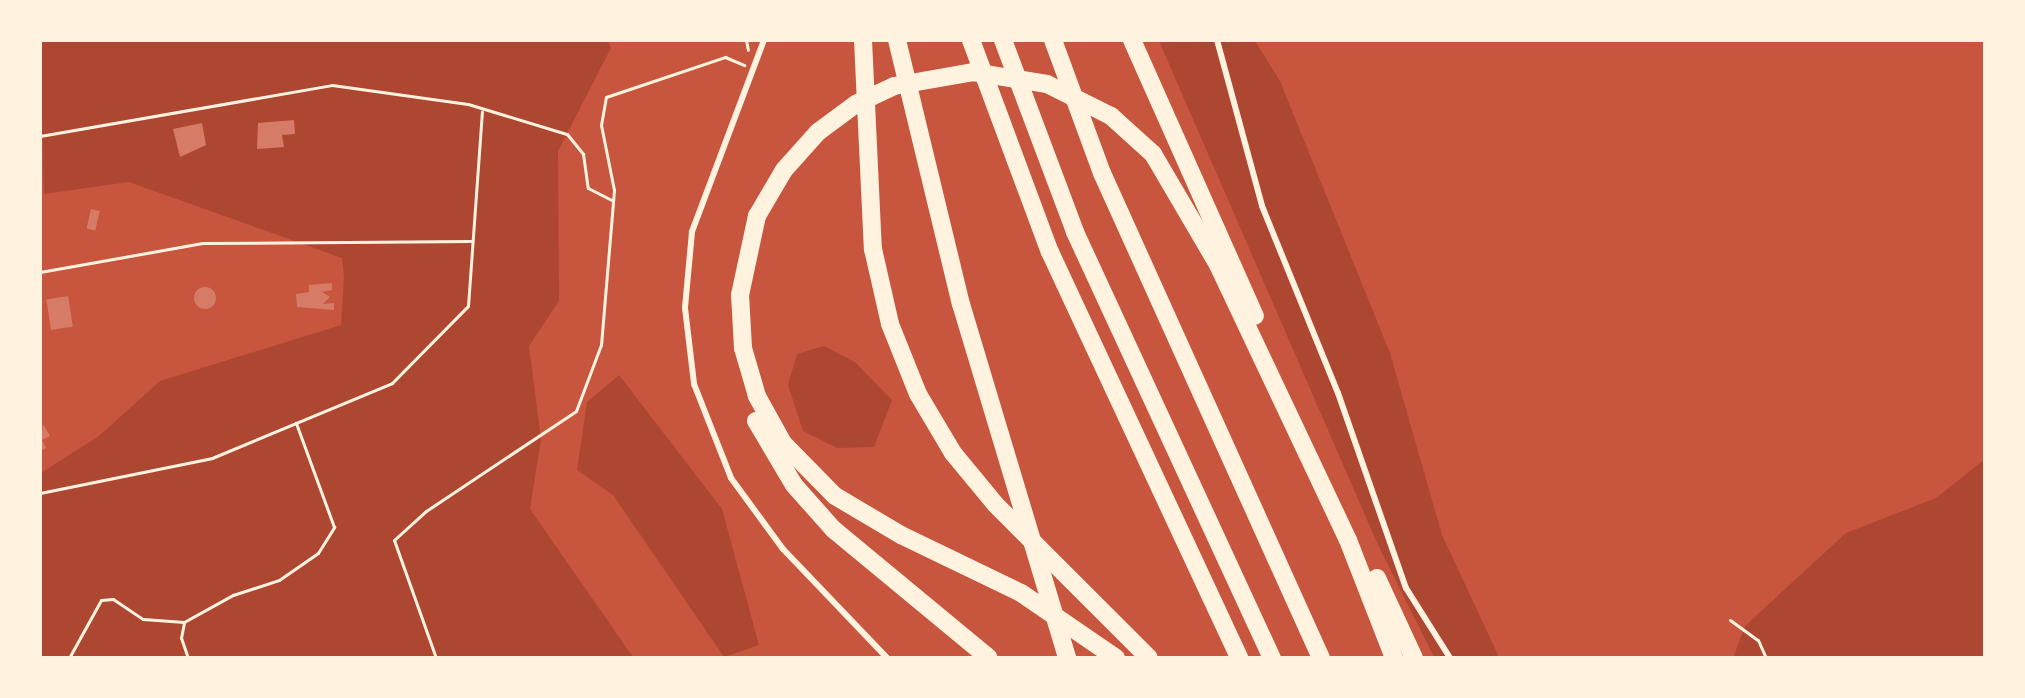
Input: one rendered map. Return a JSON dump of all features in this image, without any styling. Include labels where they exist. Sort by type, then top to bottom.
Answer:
[{"type":"highway","points":[[863,40],[873,249],[890,324],[918,394],[954,453],[996,505],[1149,657]]},
{"type":"highway","points":[[897,40],[955,282],[1018,505],[1064,649]]},
{"type":"highway","points":[[971,40],[1050,252],[1239,657]]},
{"type":"highway","points":[[1003,40],[1084,253],[1272,657]]},
{"type":"highway","points":[[1053,40],[1106,183],[1321,657]]},
{"type":"highway","points":[[1132,40],[1260,328],[1414,657]]},
{"type":"highway","points":[[988,657],[813,507],[772,450],[739,376],[729,323],[738,241],[775,164],[831,114],[894,86],[973,72],[1047,84],[1113,112],[1179,171],[1260,328]]},
{"type":"highway","points":[[1113,112],[1153,154],[1197,222],[1348,540],[1394,657]]},
{"type":"highway","points":[[831,114],[784,170],[747,244],[740,322],[749,372],[768,418],[800,465],[854,509],[1021,593],[1116,657]]},
{"type":"street","points":[[764,40],[692,232],[685,308],[694,384],[731,478],[783,549],[887,657]]},
{"type":"street","points":[[1217,40],[1262,206],[1338,393],[1406,588],[1450,657]]},
{"type":"path","points":[[746,40],[752,69]]},
{"type":"path","points":[[436,657],[394,540],[426,511],[576,411],[601,345],[613,200],[601,125],[606,97],[725,57],[752,69]]},
{"type":"path","points":[[40,136],[332,85],[468,105],[482,112],[567,134],[583,154],[588,188],[613,200]]},
{"type":"path","points":[[40,493],[212,458],[392,382],[468,306],[482,112]]},
{"type":"path","points":[[40,272],[202,243],[472,241]]},
{"type":"path","points":[[69,657],[101,600],[113,599],[143,619],[184,622],[233,595],[279,580],[318,553],[334,527],[296,423]]},
{"type":"path","points":[[1730,620],[1758,640],[1766,657]]},
{"type":"path","points":[[184,622],[181,638],[188,657]]},
{"type":"shaded area","points":[[40,41],[608,41],[611,48],[558,151],[559,301],[529,346],[541,439],[530,509],[633,657],[41,657],[41,473],[99,436],[160,381],[341,325],[344,277],[342,258],[129,182],[44,194]]},
{"type":"shaded area","points":[[1159,41],[1255,41],[1280,81],[1390,353],[1442,535],[1499,657],[1434,657],[1378,545]]},
{"type":"shaded area","points":[[824,346],[855,362],[892,400],[874,447],[837,448],[803,431],[788,385],[797,354]]},
{"type":"shaded area","points":[[619,375],[722,509],[759,645],[724,657],[613,495],[577,470],[587,402]]},
{"type":"shaded area","points":[[1984,460],[1984,657],[1733,658],[1745,626],[1846,533],[1936,498]]},
{"type":"building","points":[[294,120],[295,134],[282,135],[284,147],[257,149],[258,123]]},
{"type":"building","points":[[202,123],[206,145],[180,157],[173,129]]},
{"type":"building","points":[[91,209],[100,211],[95,231],[87,228]]},
{"type":"building","points":[[332,283],[332,290],[322,292],[330,297],[323,304],[334,303],[334,310],[297,307],[296,294],[309,292],[309,285]]},
{"type":"building","points":[[205,287],[213,290],[216,298],[213,306],[205,309],[197,306],[194,298],[197,290]]},
{"type":"building","points":[[68,296],[73,327],[51,330],[46,299]]},
{"type":"building","points":[[43,424],[50,436],[42,440],[46,448],[40,451]]}]
